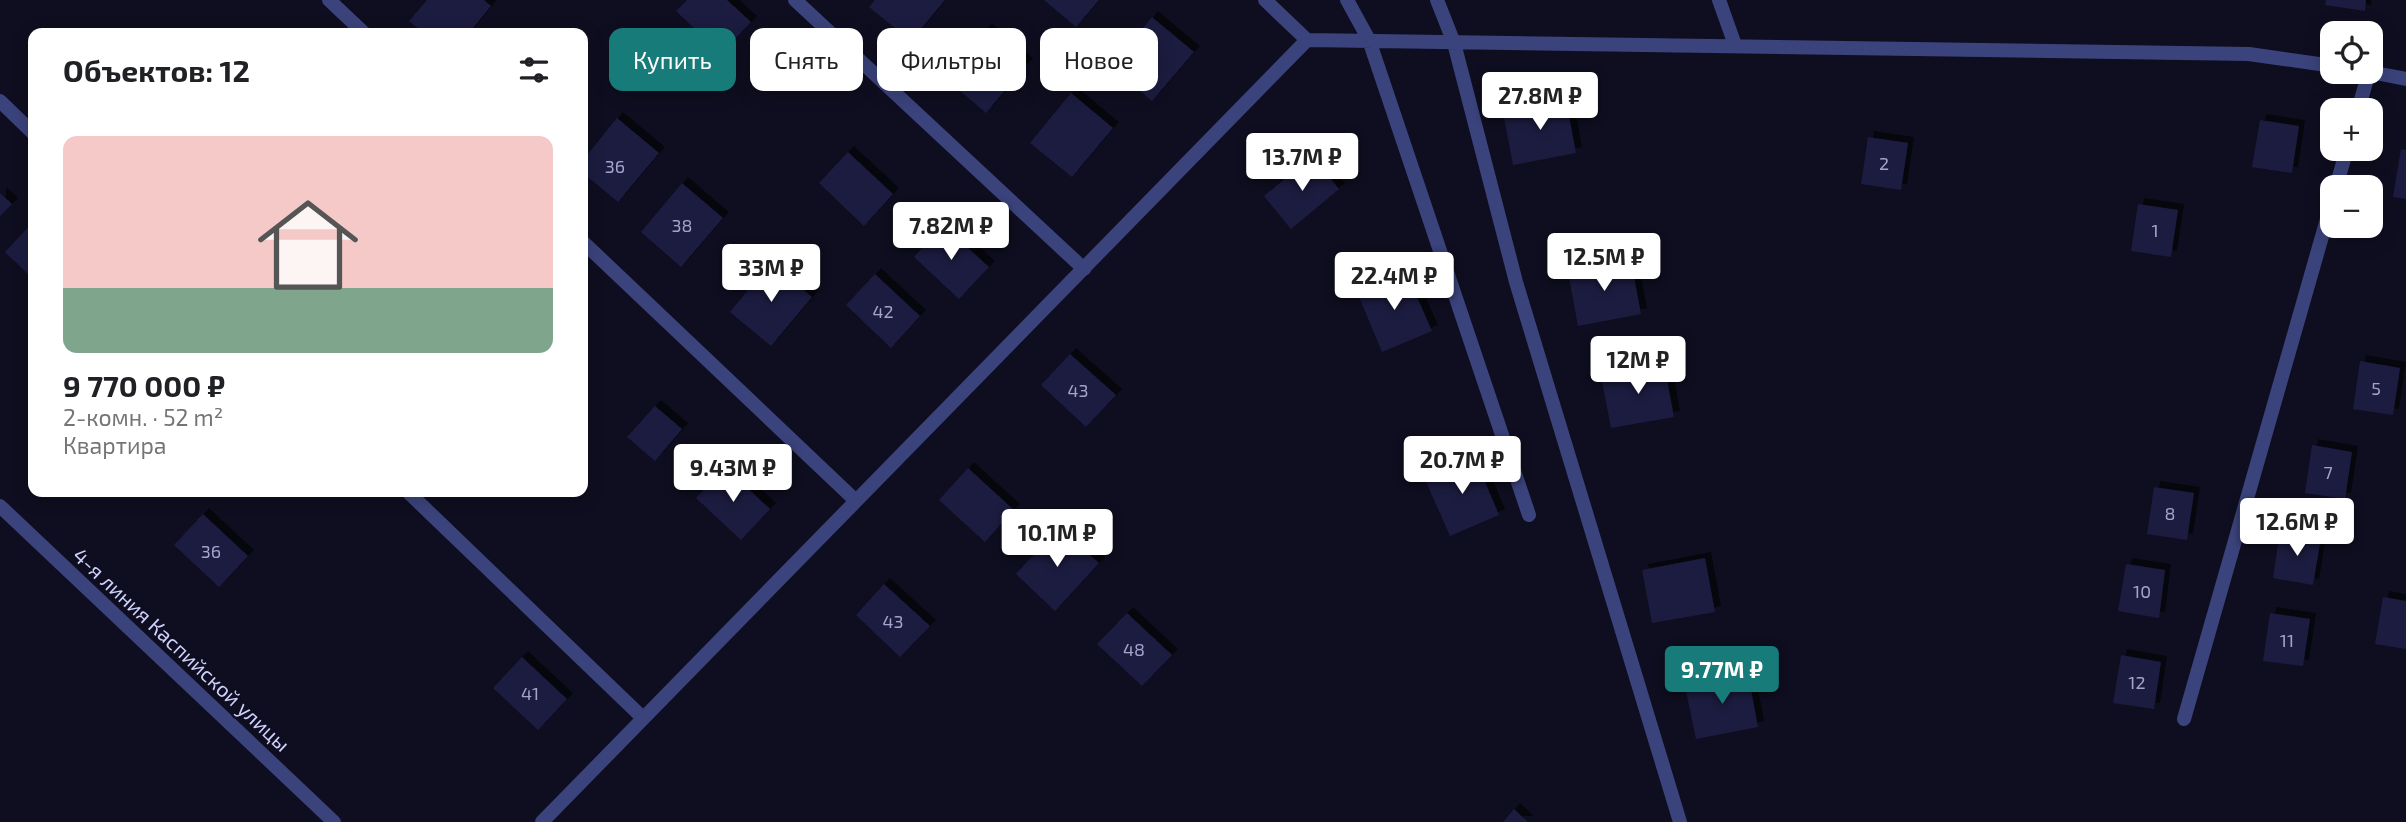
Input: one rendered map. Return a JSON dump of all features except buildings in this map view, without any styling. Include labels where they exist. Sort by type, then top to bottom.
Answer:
[{"type":"street","points":[[329,0],[359,28]]},
{"type":"street","points":[[795,0],[1084,270]]},
{"type":"street","points":[[1265,0],[1307,40],[2249,54],[2320,64]]},
{"type":"street","points":[[1348,0],[1369,40],[1529,515]]},
{"type":"street","points":[[1437,0],[1454,43],[1516,282],[1680,822]]},
{"type":"street","points":[[1719,0],[1735,45]]},
{"type":"street","points":[[541,822],[1307,40]]},
{"type":"street","points":[[2383,75],[2406,79]]},
{"type":"street","points":[[0,101],[28,128]]},
{"type":"street","points":[[2184,719],[2322,238]]},
{"type":"street","points":[[588,247],[855,500]]},
{"type":"street","points":[[413,497],[643,718]]},
{"type":"street","name":"4-я линия Каспийской улицы","points":[[0,506],[334,822]]}]
